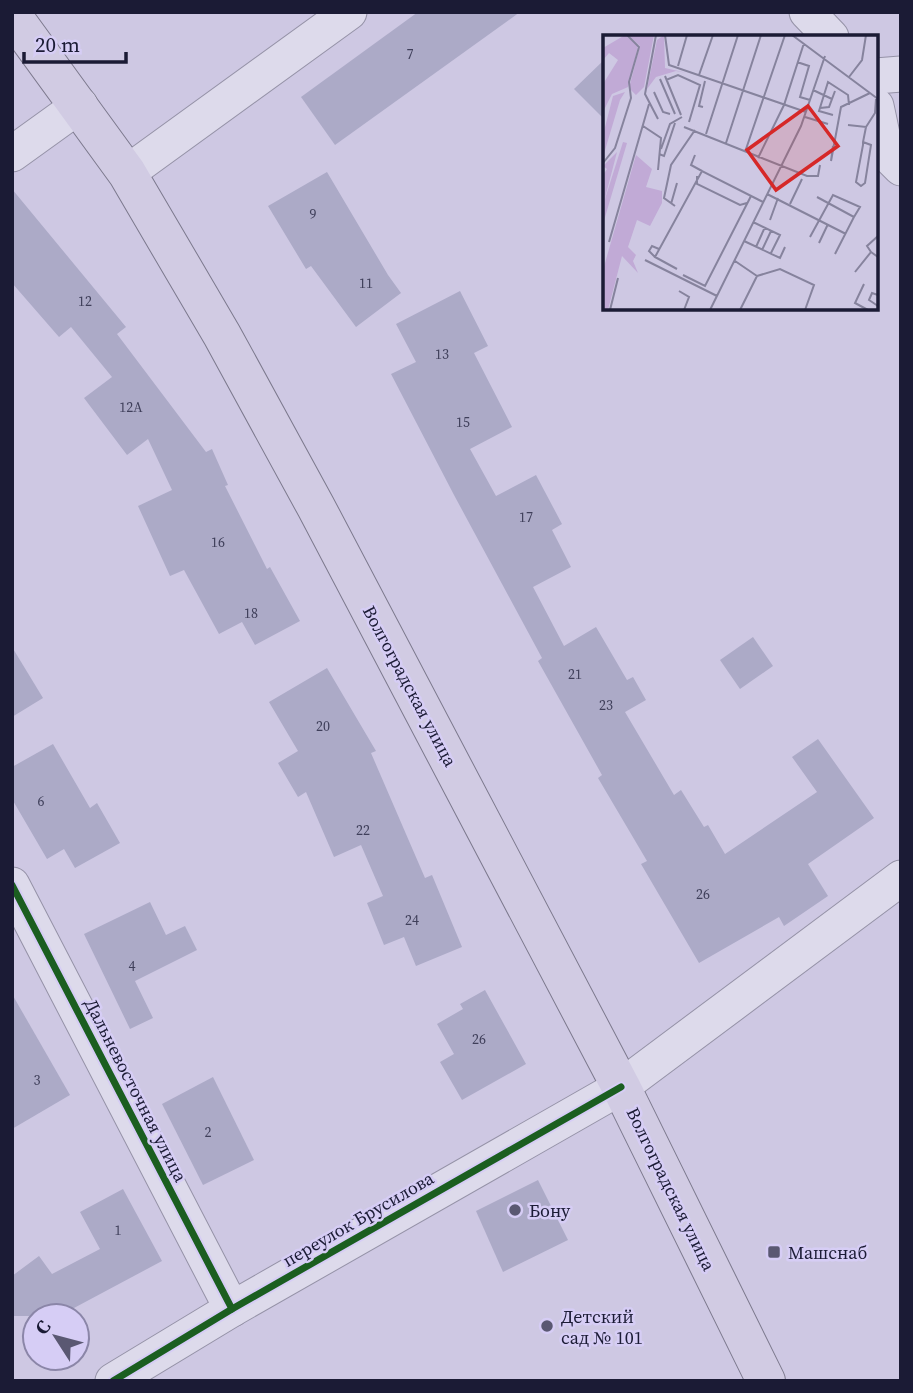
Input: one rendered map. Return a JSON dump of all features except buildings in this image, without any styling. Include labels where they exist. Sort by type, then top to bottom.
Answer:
[{"type":"main road","name":"Волгоградская улица","points":[[12,15],[127,173],[222,335],[316,507],[621,1087],[766,1381]]},
{"type":"street","points":[[127,173],[349,12]]},
{"type":"street","points":[[807,12],[829,35]]},
{"type":"street","points":[[878,76],[901,74]]},
{"type":"street","points":[[12,155],[80,106]]},
{"type":"street","points":[[878,115],[886,153],[901,167]]},
{"type":"street","name":"переулок Брусилова","points":[[113,1381],[232,1309],[621,1087],[901,878]]},
{"type":"street","name":"Дальневосточная улица","points":[[12,885],[232,1309]]},
{"type":"cycle path","points":[[12,885],[232,1309]]},
{"type":"cycle path","points":[[113,1381],[232,1309],[621,1087]]},
{"type":"place","name":"Бону","points":[[515,1210]]},
{"type":"place","name":"Машснаб","points":[[774,1252]]},
{"type":"place","name":"Детский сад № 101","points":[[547,1326]]}]
